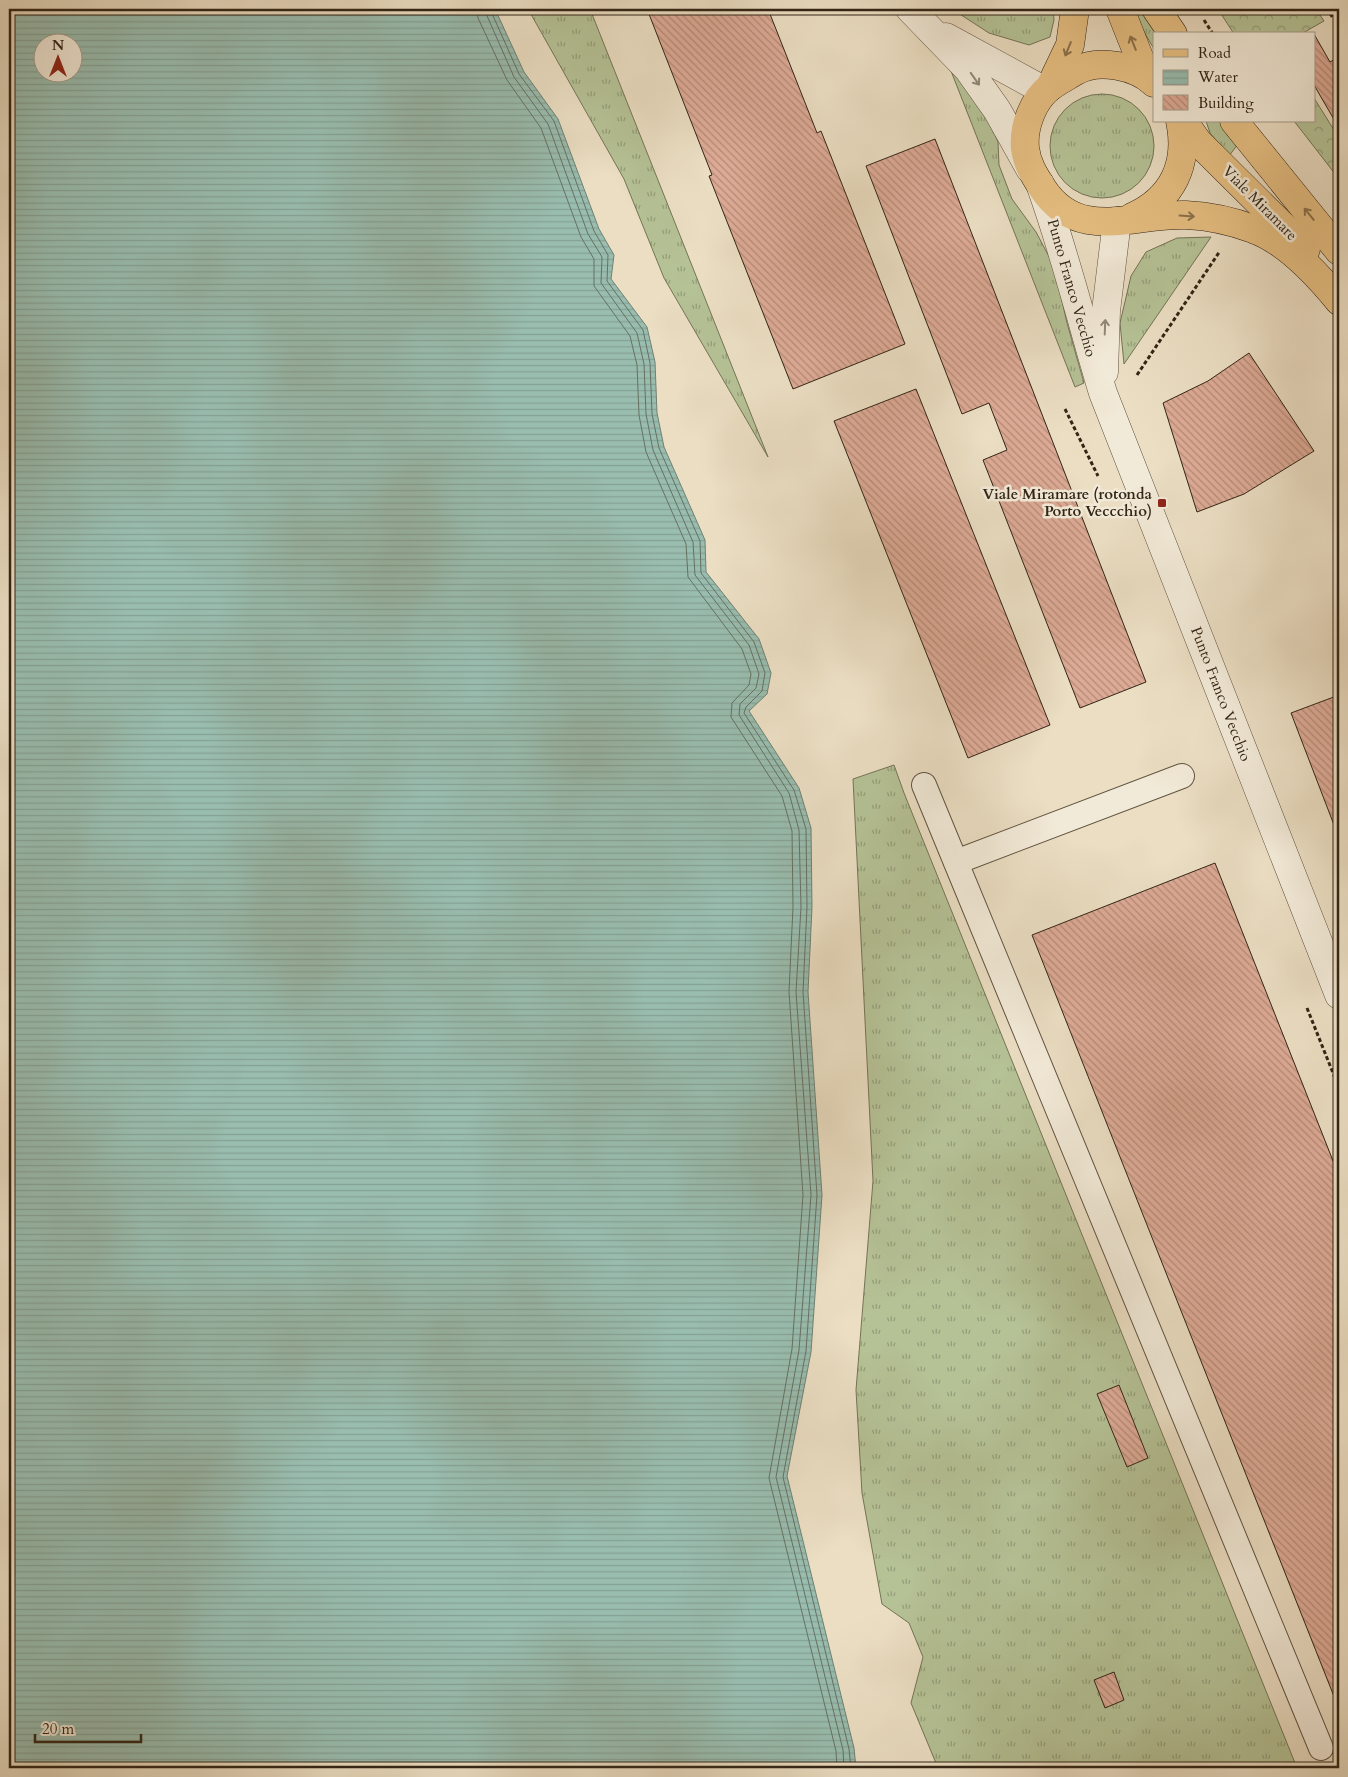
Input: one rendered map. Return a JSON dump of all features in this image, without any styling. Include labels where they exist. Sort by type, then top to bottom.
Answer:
[{"type":"main road","name":"Viale Miramare","points":[[1075,9],[1070,45],[1048,89],[1035,105],[1026,127],[1025,142],[1035,177],[1052,202],[1074,217],[1101,223],[1156,216],[1187,215],[1227,221],[1255,229],[1288,250],[1317,274],[1339,301]]},
{"type":"main road","name":"Viale Miramare","points":[[1120,9],[1151,80]]},
{"type":"main road","points":[[1156,9],[1172,32]]},
{"type":"main road","name":"Viale Miramare","points":[[1048,89],[1082,68],[1099,65],[1124,67],[1151,80]]},
{"type":"main road","name":"Viale Miramare","points":[[1119,221],[1158,203],[1170,188],[1181,164],[1184,140],[1182,122]]},
{"type":"main road","name":"Viale Miramare","points":[[1183,122],[1198,142],[1339,284]]},
{"type":"main road","points":[[1235,122],[1339,251]]},
{"type":"street","points":[[910,9],[932,30],[1048,89]]},
{"type":"street","name":"Punto Franco Vecchio","points":[[932,30],[968,70],[997,110],[1035,177],[1060,239],[1077,308],[1104,393],[1339,996]]},
{"type":"street","name":"Punto Franco Vecchio","points":[[1104,393],[1106,311],[1119,221]]},
{"type":"street","points":[[956,862],[1182,776]]},
{"type":"street","points":[[924,785],[1321,1748]]},
{"type":"path","points":[[1132,383],[1225,242]]},
{"type":"green space","points":[[528,9],[590,9],[768,457],[664,278],[624,179]]},
{"type":"green space","points":[[952,9],[1053,9],[1054,20],[1050,37],[1029,45],[989,33]]},
{"type":"green space","points":[[1131,9],[1146,9],[1162,32],[1153,32],[1153,47]]},
{"type":"green space","points":[[1218,9],[1316,9],[1324,21],[1305,32],[1233,32]]},
{"type":"green space","points":[[951,71],[984,108],[998,142],[999,165],[1012,199],[1036,232],[1054,266],[1067,323],[1084,383],[1075,387]]},
{"type":"green space","points":[[1102,94],[1122,98],[1139,109],[1150,126],[1154,146],[1150,166],[1139,183],[1122,194],[1102,198],[1082,194],[1065,183],[1054,166],[1050,146],[1054,126],[1065,109],[1082,98]]},
{"type":"green space","points":[[1316,101],[1339,138],[1339,179],[1295,122],[1316,122]]},
{"type":"green space","points":[[1206,122],[1224,122],[1238,144],[1229,156],[1210,133]]},
{"type":"green space","points":[[1211,237],[1124,364],[1120,323],[1131,276],[1146,252],[1177,238]]},
{"type":"green space","points":[[894,765],[1297,1768],[938,1768],[911,1703],[923,1657],[909,1623],[882,1604],[862,1493],[856,1390],[873,1181],[853,779]]},
{"type":"water","points":[[9,9],[495,9],[524,72],[558,119],[599,229],[614,255],[611,279],[647,327],[655,362],[657,413],[664,447],[705,540],[706,572],[759,639],[771,673],[767,694],[749,711],[799,788],[811,828],[812,907],[808,992],[822,1195],[811,1352],[787,1476],[854,1748],[856,1768],[9,1768]]},
{"type":"building","points":[[647,9],[768,9],[817,133],[821,131],[905,344],[793,389],[709,176],[712,175]]},
{"type":"building","points":[[1316,38],[1330,62],[1339,57],[1339,128],[1316,88]]},
{"type":"building","points":[[935,139],[1146,682],[1080,708],[983,460],[1007,450],[989,403],[962,414],[866,166]]},
{"type":"building","points":[[1249,353],[1314,451],[1244,494],[1197,512],[1163,403],[1208,381]]},
{"type":"building","points":[[916,389],[1050,725],[968,758],[834,421]]},
{"type":"building","points":[[1339,695],[1339,838],[1291,713]]},
{"type":"building","points":[[1215,863],[1339,1176],[1339,1709],[1032,935]]},
{"type":"building","points":[[1119,1385],[1148,1458],[1127,1467],[1097,1394]]},
{"type":"building","points":[[1114,1672],[1124,1700],[1105,1708],[1094,1680]]},
{"type":"ferry route","points":[[9,1758],[14,1768]]},
{"type":"railway","points":[[1328,9],[1339,27]]},
{"type":"place","name":"Viale Miramare (rotonda Porto Veccchio)","points":[[1162,503]]}]
